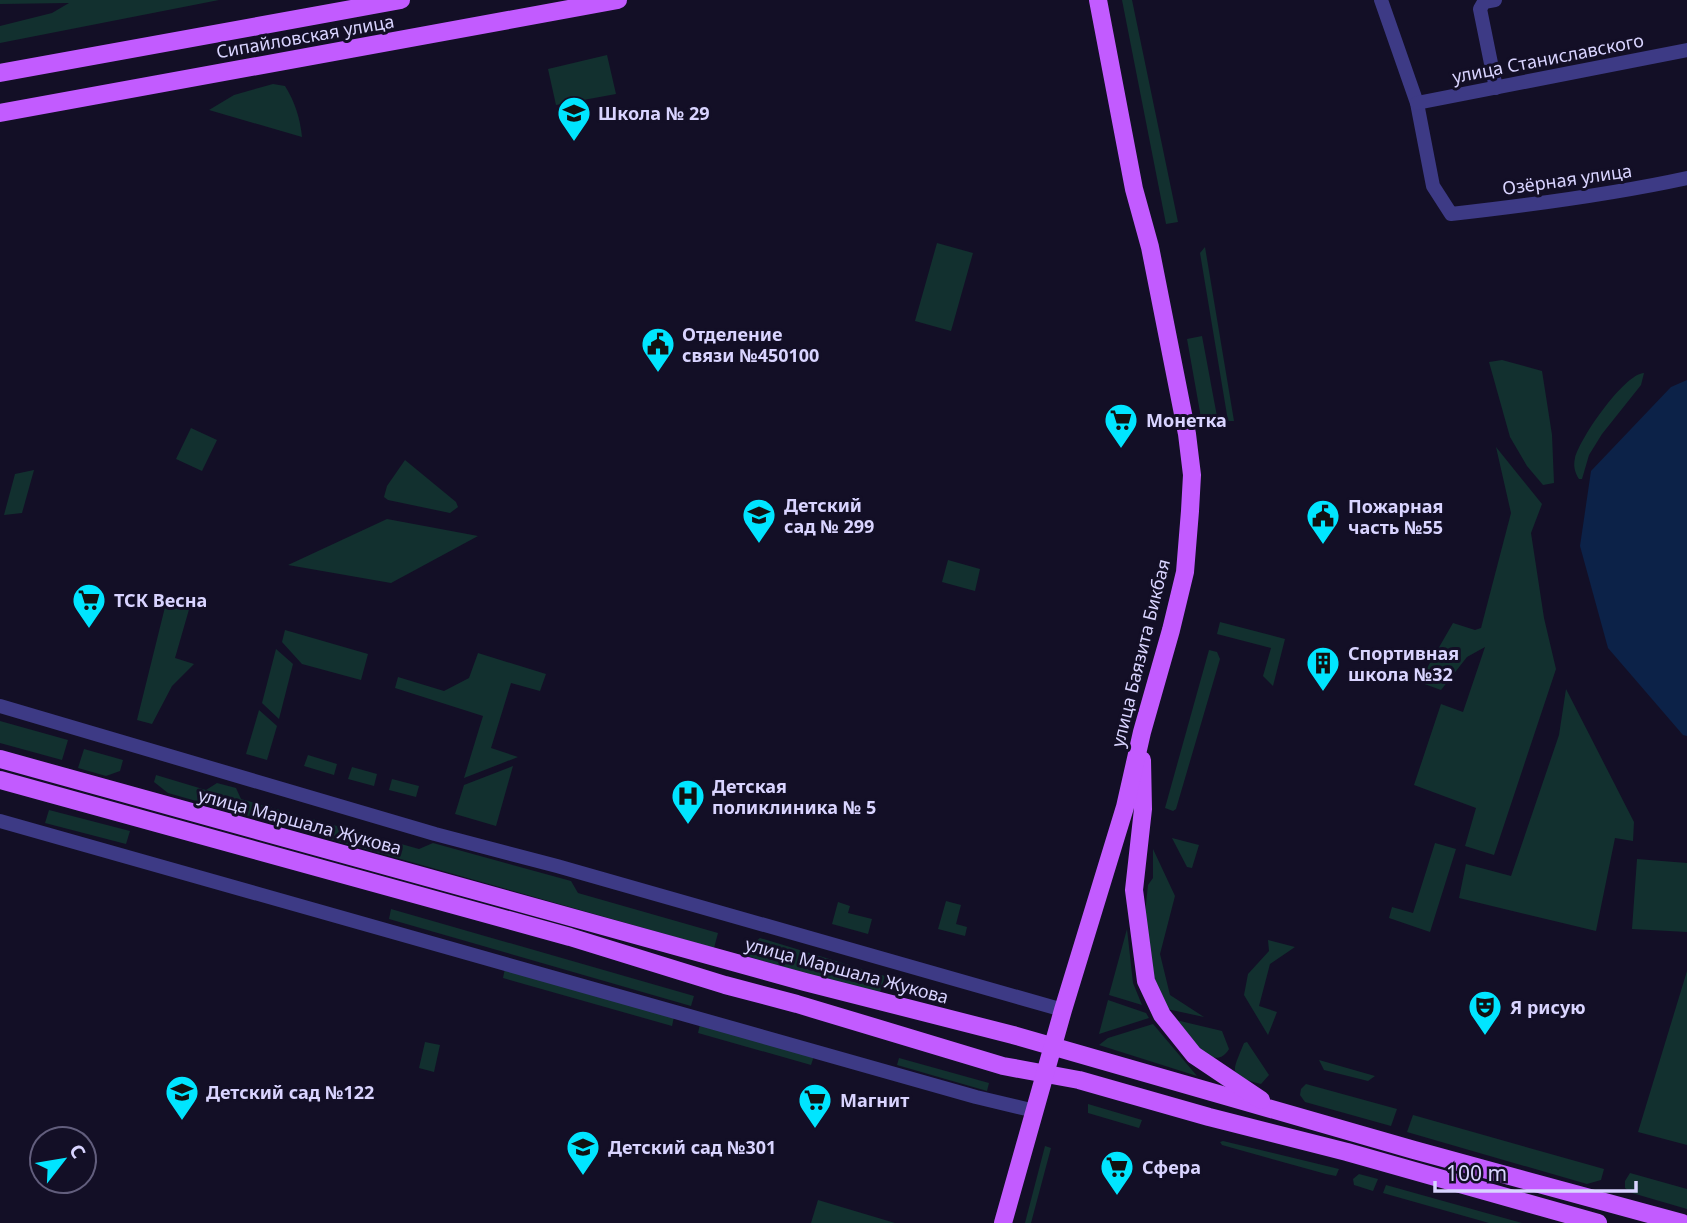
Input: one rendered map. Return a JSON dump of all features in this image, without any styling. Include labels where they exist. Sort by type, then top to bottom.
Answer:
[{"type":"main road","name":"Сипайловская улица","points":[[0,74],[401,0]]},
{"type":"main road","name":"Сипайловская улица","points":[[0,113],[618,0]]},
{"type":"main road","name":"улица Баязита Бикбая","points":[[1003,1223],[1063,1010],[1125,807],[1185,572],[1192,475],[1187,434],[1150,247],[1134,190],[1098,0]]},
{"type":"main road","points":[[1142,732],[1143,809],[1134,890],[1146,981],[1162,1015],[1194,1055],[1279,1110]]},
{"type":"main road","name":"улица Маршала Жукова","points":[[0,759],[805,982],[1013,1035],[1682,1223]]},
{"type":"main road","points":[[0,780],[570,937],[1003,1066],[1079,1080],[1598,1223]]},
{"type":"street","points":[[1381,0],[1417,103]]},
{"type":"street","points":[[1496,0],[1484,2],[1480,9],[1496,88]]},
{"type":"street","name":"улица Станиславского","points":[[1417,103],[1687,50]]},
{"type":"street","name":"Озёрная улица","points":[[1417,103],[1433,186],[1451,214],[1622,192],[1687,178]]},
{"type":"street","points":[[0,706],[435,834],[1063,1010]]},
{"type":"street","points":[[0,821],[951,1090],[1035,1111]]},
{"type":"green space","points":[[0,0],[219,0],[0,43],[0,26],[52,13],[69,3],[0,4]]},
{"type":"green space","points":[[1122,0],[1132,0],[1178,222],[1166,224]]},
{"type":"green space","points":[[607,55],[616,94],[556,105],[548,69]]},
{"type":"green space","points":[[273,84],[285,86],[289,92],[302,137],[209,110],[234,95]]},
{"type":"green space","points":[[937,243],[973,253],[951,331],[915,321]]},
{"type":"green space","points":[[1205,247],[1234,421],[1228,421],[1200,253]]},
{"type":"green space","points":[[1202,336],[1219,427],[1203,429],[1187,339]]},
{"type":"green space","points":[[1502,360],[1542,371],[1552,435],[1554,483],[1543,485],[1527,466],[1510,437],[1489,362]]},
{"type":"green space","points":[[1644,373],[1641,385],[1589,455],[1582,479],[1579,479],[1574,461],[1585,436],[1625,384]]},
{"type":"green space","points":[[191,428],[217,440],[202,471],[176,459]]},
{"type":"green space","points":[[1496,447],[1542,504],[1531,533],[1544,618],[1556,669],[1494,855],[1465,846],[1476,808],[1414,785],[1441,704],[1463,712],[1485,647],[1467,657],[1441,690],[1419,682],[1453,623],[1475,630],[1481,628],[1511,513]]},
{"type":"green space","points":[[405,460],[456,502],[458,507],[450,513],[384,497],[387,486]]},
{"type":"green space","points":[[34,470],[22,513],[4,515],[15,474]]},
{"type":"green space","points":[[387,519],[478,536],[391,583],[288,565]]},
{"type":"green space","points":[[948,560],[980,569],[975,591],[942,582]]},
{"type":"green space","points":[[167,599],[190,606],[175,658],[194,664],[172,686],[152,724],[137,720]]},
{"type":"green space","points":[[1220,622],[1285,639],[1273,686],[1263,676],[1271,648],[1217,634]]},
{"type":"green space","points":[[285,630],[368,654],[361,680],[302,664],[282,642]]},
{"type":"green space","points":[[276,649],[293,664],[279,719],[262,703]]},
{"type":"green space","points":[[1209,650],[1217,652],[1220,659],[1176,809],[1173,811],[1165,808]]},
{"type":"green space","points":[[478,653],[546,674],[540,691],[511,683],[491,748],[518,757],[464,778],[483,716],[395,688],[398,677],[444,691],[469,678]]},
{"type":"green space","points":[[1566,689],[1634,822],[1633,841],[1615,838],[1596,931],[1459,898],[1466,864],[1511,876],[1559,735]]},
{"type":"green space","points":[[259,710],[277,726],[267,760],[246,754]]},
{"type":"green space","points":[[0,721],[68,740],[62,760],[0,743]]},
{"type":"green space","points":[[84,749],[123,760],[120,771],[106,776],[78,768]]},
{"type":"green space","points":[[308,755],[337,764],[334,775],[304,766]]},
{"type":"green space","points":[[513,766],[496,826],[455,814],[464,785]]},
{"type":"green space","points":[[352,767],[377,774],[374,786],[348,779]]},
{"type":"green space","points":[[156,775],[206,790],[217,783],[236,788],[241,799],[419,849],[433,843],[571,881],[578,893],[718,933],[714,948],[168,793],[154,782]]},
{"type":"green space","points":[[392,779],[419,786],[416,797],[389,790]]},
{"type":"green space","points":[[49,810],[130,831],[126,844],[45,823]]},
{"type":"green space","points":[[1172,838],[1199,845],[1192,868],[1187,867]]},
{"type":"green space","points":[[1435,843],[1456,849],[1430,932],[1389,918],[1392,907],[1413,913]]},
{"type":"green space","points":[[1153,849],[1175,896],[1160,954],[1170,995],[1204,1017],[1167,1009],[1155,983],[1145,913],[1148,885],[1153,878]]},
{"type":"green space","points":[[1637,859],[1687,863],[1687,932],[1632,929]]},
{"type":"green space","points":[[946,901],[961,905],[956,924],[967,927],[965,936],[938,929]]},
{"type":"green space","points":[[838,902],[850,906],[848,913],[872,919],[868,934],[832,924]]},
{"type":"green space","points":[[391,909],[694,996],[691,1006],[389,919]]},
{"type":"green space","points":[[1127,929],[1133,983],[1142,1005],[1109,995]]},
{"type":"green space","points":[[760,938],[885,976],[879,996],[747,956],[747,948]]},
{"type":"green space","points":[[1268,940],[1295,947],[1270,964],[1259,1006],[1277,1012],[1268,1035],[1244,995],[1248,974],[1269,951]]},
{"type":"green space","points":[[505,968],[674,1017],[672,1026],[503,978]]},
{"type":"green space","points":[[1687,971],[1687,1145],[1638,1132]]},
{"type":"green space","points":[[1108,1000],[1146,1013],[1149,1018],[1099,1034]]},
{"type":"green space","points":[[1176,1020],[1222,1031],[1229,1049],[1223,1056],[1215,1058],[1208,1055],[1200,1050]]},
{"type":"green space","points":[[700,1024],[814,1056],[811,1065],[698,1033]]},
{"type":"green space","points":[[1153,1024],[1197,1076],[1099,1045],[1108,1038]]},
{"type":"green space","points":[[425,1042],[440,1045],[434,1072],[419,1068]]},
{"type":"green space","points":[[1247,1042],[1269,1075],[1261,1084],[1242,1078],[1235,1071],[1244,1043]]},
{"type":"green space","points":[[899,1058],[989,1083],[987,1091],[897,1065]]},
{"type":"green space","points":[[1319,1060],[1375,1076],[1368,1081],[1324,1070]]},
{"type":"green space","points":[[1306,1084],[1397,1109],[1391,1126],[1305,1102],[1300,1095]]},
{"type":"green space","points":[[1088,1104],[1142,1120],[1139,1128],[1088,1113]]},
{"type":"green space","points":[[1413,1115],[1604,1169],[1601,1180],[1587,1184],[1407,1132]]},
{"type":"green space","points":[[1220,1142],[1339,1169],[1336,1176],[1326,1174],[1222,1145]]},
{"type":"green space","points":[[1045,1146],[1051,1148],[1031,1223],[1025,1223]]},
{"type":"green space","points":[[1630,1173],[1687,1189],[1687,1209],[1632,1193],[1625,1188],[1625,1181]]},
{"type":"green space","points":[[1359,1174],[1378,1179],[1373,1191],[1354,1185],[1353,1179]]},
{"type":"green space","points":[[1386,1185],[1522,1223],[1489,1223],[1383,1193]]},
{"type":"green space","points":[[818,1200],[895,1223],[811,1223]]},
{"type":"water","points":[[1687,380],[1687,736],[1683,735],[1608,648],[1580,546],[1591,471],[1671,387]]},
{"type":"place","name":"Школа № 29","points":[[574,143]]},
{"type":"place","name":"Отделение связи №450100","points":[[658,374]]},
{"type":"place","name":"Монетка","points":[[1121,450]]},
{"type":"place","name":"Детский сад № 299","points":[[759,545]]},
{"type":"place","name":"Пожарная часть №55","points":[[1323,546]]},
{"type":"place","name":"ТСК Весна","points":[[89,630]]},
{"type":"place","name":"Спортивная школа №32","points":[[1323,693]]},
{"type":"place","name":"Детская поликлиника № 5","points":[[688,826]]},
{"type":"place","name":"Я рисую","points":[[1485,1037]]},
{"type":"place","name":"Детский сад №122","points":[[182,1122]]},
{"type":"place","name":"Магнит","points":[[815,1130]]},
{"type":"place","name":"Детский сад №301","points":[[583,1177]]},
{"type":"place","name":"Сфера","points":[[1117,1197]]}]
